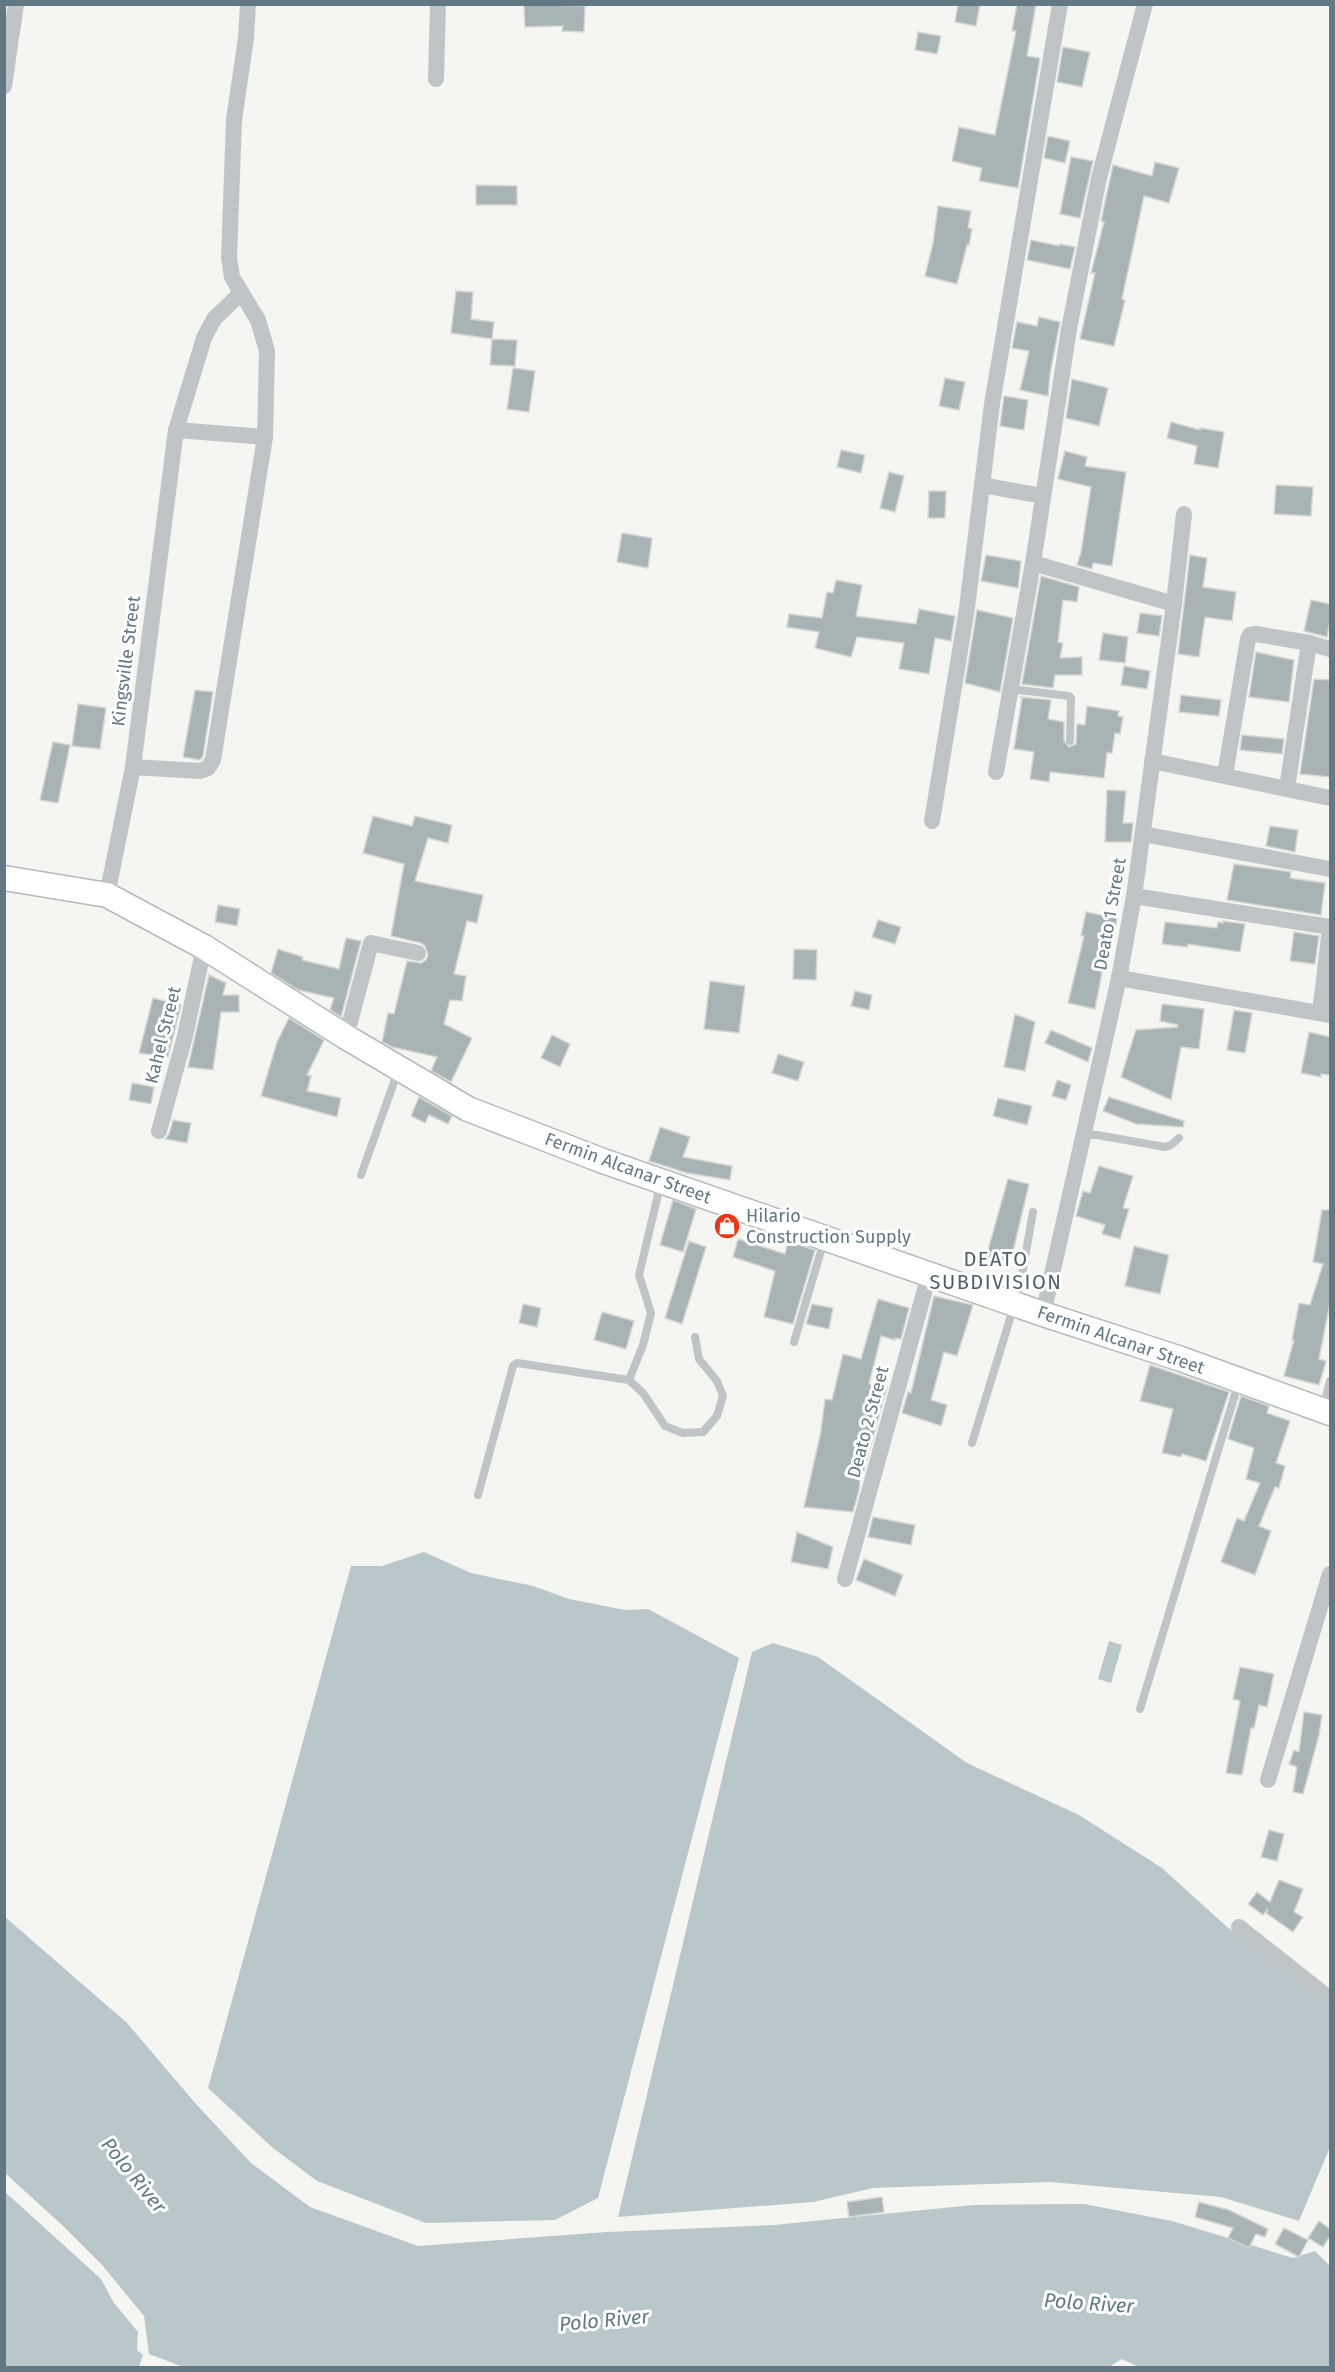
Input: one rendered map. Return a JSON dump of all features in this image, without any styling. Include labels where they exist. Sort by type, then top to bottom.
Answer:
[{"type":"main road","name":"Fermin Alcanar Street","points":[[4,878],[107,895],[204,947],[346,1037],[468,1109],[929,1275],[1181,1359],[1327,1412]]},
{"type":"street","points":[[4,86],[16,4]]},
{"type":"street","points":[[133,767],[200,771],[208,768],[213,760],[266,437],[267,351],[258,320],[232,277],[229,258],[234,120],[246,38],[248,4]]},
{"type":"street","points":[[436,80],[438,4]]},
{"type":"street","points":[[932,820],[966,608],[992,404],[1060,4]]},
{"type":"street","points":[[996,772],[1033,563],[1069,329],[1099,178],[1145,4]]},
{"type":"street","name":"Kingsville Street","points":[[107,895],[133,767],[176,430],[204,338],[214,319],[241,293]]},
{"type":"street","points":[[176,430],[266,437]]},
{"type":"street","points":[[982,485],[1042,496]]},
{"type":"street","name":"Deato 1 Street","points":[[1042,1314],[1119,978],[1134,896],[1184,514]]},
{"type":"street","points":[[1033,563],[1174,604]]},
{"type":"street","points":[[1225,775],[1250,635],[1309,643],[1330,649]]},
{"type":"street","points":[[1287,788],[1309,643]]},
{"type":"street","points":[[1152,761],[1330,798]]},
{"type":"street","points":[[1143,834],[1330,869]]},
{"type":"street","points":[[1119,978],[1325,1014],[1330,928],[1134,896]]},
{"type":"street","points":[[346,1037],[371,944],[418,954]]},
{"type":"street","name":"Kahel Street","points":[[159,1131],[185,1036],[204,947]]},
{"type":"street","name":"Deato 2 Street","points":[[845,1579],[929,1275]]},
{"type":"street","points":[[1268,1780],[1330,1574]]},
{"type":"street","points":[[1239,1927],[1330,1999]]},
{"type":"lane","points":[[1011,689],[1069,696],[1071,698],[1070,741]]},
{"type":"lane","points":[[361,1175],[399,1068]]},
{"type":"lane","points":[[1083,1135],[1097,1135],[1165,1147],[1179,1138]]},
{"type":"lane","points":[[628,1380],[643,1345],[651,1313],[639,1275],[662,1180]]},
{"type":"lane","points":[[972,1443],[1014,1304],[1033,1212]]},
{"type":"lane","points":[[794,1342],[825,1238]]},
{"type":"lane","points":[[478,1495],[513,1366],[517,1363],[628,1380],[643,1393],[665,1426],[683,1433],[703,1432],[717,1416],[723,1396],[717,1381],[699,1359],[695,1337]]},
{"type":"lane","points":[[1140,1709],[1239,1381]]},
{"type":"lane","points":[[1327,1412],[1330,1381]]},
{"type":"water","points":[[424,1552],[471,1573],[533,1586],[569,1599],[625,1610],[648,1609],[739,1658],[598,2198],[555,2220],[426,2223],[317,2181],[273,2148],[208,2088],[351,1566],[382,1566]]},
{"type":"water","points":[[1109,1641],[1122,1645],[1111,1683],[1098,1679]]},
{"type":"water","points":[[773,1643],[818,1657],[967,1763],[1079,1815],[1162,1868],[1226,1926],[1330,2008],[1330,2147],[1299,2221],[1221,2197],[1050,2182],[873,2188],[813,2202],[618,2217],[752,1652]]},
{"type":"water","name":"Polo River","points":[[4,1916],[127,2023],[196,2104],[251,2163],[310,2207],[418,2246],[607,2232],[774,2225],[973,2205],[1084,2204],[1172,2221],[1293,2258],[1315,2251],[1330,2266],[1330,2367],[1141,2368],[1122,2359],[1107,2368],[183,2367],[149,2354],[144,2316],[103,2266],[5,2173]]},
{"type":"water","points":[[4,2191],[101,2279],[114,2303],[138,2332],[137,2350],[143,2355],[139,2367],[5,2367]]},
{"type":"building","points":[[524,4],[585,6],[584,32],[562,31],[563,26],[525,27]]},
{"type":"building","points":[[958,4],[980,4],[976,26],[955,22]]},
{"type":"building","points":[[1017,4],[1036,4],[1027,56],[1040,58],[1018,188],[979,181],[982,168],[952,161],[959,127],[995,135],[1016,31],[1012,31]]},
{"type":"building","points":[[918,32],[941,36],[937,54],[915,50]]},
{"type":"building","points":[[1063,47],[1090,52],[1082,87],[1057,82]]},
{"type":"building","points":[[1048,136],[1070,141],[1065,163],[1044,158]]},
{"type":"building","points":[[1071,157],[1093,161],[1080,218],[1060,214]]},
{"type":"building","points":[[1155,162],[1179,168],[1169,203],[1144,196],[1114,346],[1080,339],[1095,273],[1091,273],[1104,222],[1101,221],[1113,165],[1152,176]]},
{"type":"building","points":[[476,185],[517,186],[517,205],[476,205]]},
{"type":"building","points":[[938,206],[971,211],[968,228],[972,229],[969,245],[967,245],[957,284],[925,276],[933,243]]},
{"type":"building","points":[[1031,240],[1075,247],[1070,269],[1027,260]]},
{"type":"building","points":[[456,291],[473,292],[471,319],[494,322],[492,339],[451,333]]},
{"type":"building","points":[[1039,317],[1060,322],[1048,396],[1020,390],[1029,351],[1012,348],[1017,322],[1037,326]]},
{"type":"building","points":[[492,339],[517,340],[515,366],[490,365]]},
{"type":"building","points":[[513,368],[535,371],[529,412],[507,409]]},
{"type":"building","points":[[945,378],[965,382],[959,410],[939,406]]},
{"type":"building","points":[[1072,379],[1108,388],[1099,426],[1066,418]]},
{"type":"building","points":[[1004,396],[1028,400],[1024,430],[1000,426]]},
{"type":"building","points":[[1171,422],[1200,430],[1200,428],[1224,432],[1218,468],[1194,464],[1197,446],[1167,438]]},
{"type":"building","points":[[841,450],[865,455],[861,473],[837,467]]},
{"type":"building","points":[[1065,451],[1087,457],[1085,466],[1126,472],[1112,566],[1093,563],[1092,569],[1077,565],[1091,487],[1058,479]]},
{"type":"building","points":[[889,472],[904,476],[895,512],[880,508]]},
{"type":"building","points":[[1276,485],[1313,487],[1311,516],[1274,514]]},
{"type":"building","points":[[929,491],[946,491],[945,518],[928,518]]},
{"type":"building","points":[[622,533],[652,538],[648,568],[617,562]]},
{"type":"building","points":[[986,555],[1021,561],[1018,588],[981,581]]},
{"type":"building","points":[[1190,555],[1207,558],[1203,587],[1236,592],[1232,621],[1205,617],[1199,657],[1178,654]]},
{"type":"building","points":[[1041,576],[1079,587],[1077,602],[1063,600],[1058,642],[1063,643],[1060,658],[1082,657],[1082,675],[1055,675],[1053,688],[1022,684]]},
{"type":"building","points":[[836,580],[862,585],[856,616],[916,624],[919,609],[955,616],[951,641],[935,638],[929,674],[899,669],[904,643],[857,637],[851,657],[815,648],[819,632],[787,627],[789,614],[822,618],[827,592],[833,593]]},
{"type":"building","points":[[1311,600],[1330,604],[1327,637],[1304,631]]},
{"type":"building","points":[[977,610],[1013,618],[1000,692],[965,683]]},
{"type":"building","points":[[1140,613],[1162,616],[1159,636],[1137,633]]},
{"type":"building","points":[[1103,633],[1128,637],[1125,663],[1099,660]]},
{"type":"building","points":[[1256,652],[1294,660],[1289,702],[1249,697]]},
{"type":"building","points":[[1124,666],[1150,671],[1147,689],[1121,685]]},
{"type":"building","points":[[1314,679],[1330,680],[1330,777],[1300,774]]},
{"type":"building","points":[[195,690],[213,692],[203,756],[200,760],[183,757]]},
{"type":"building","points":[[1181,695],[1221,700],[1219,716],[1179,712]]},
{"type":"building","points":[[1020,697],[1051,700],[1048,719],[1064,722],[1064,741],[1069,747],[1076,744],[1077,724],[1085,725],[1087,706],[1119,711],[1118,716],[1123,717],[1120,734],[1115,733],[1112,753],[1107,753],[1104,778],[1050,772],[1049,782],[1030,779],[1034,752],[1014,749],[1022,698]]},
{"type":"building","points":[[78,704],[106,708],[100,749],[72,746]]},
{"type":"building","points":[[1242,735],[1284,739],[1282,754],[1240,750]]},
{"type":"building","points":[[53,742],[70,745],[58,803],[40,800]]},
{"type":"building","points":[[1107,790],[1126,791],[1123,823],[1133,823],[1131,842],[1105,842]]},
{"type":"building","points":[[373,816],[412,826],[415,816],[452,825],[448,843],[428,838],[415,881],[483,895],[477,923],[467,921],[454,974],[466,976],[462,1001],[450,1000],[444,1024],[472,1038],[451,1082],[431,1071],[437,1057],[392,1047],[382,1042],[388,1013],[394,1014],[407,961],[421,963],[428,955],[425,946],[421,943],[391,936],[404,864],[363,853]]},
{"type":"building","points":[[1270,826],[1298,830],[1295,852],[1266,846]]},
{"type":"building","points":[[1234,864],[1291,872],[1290,878],[1325,883],[1321,915],[1227,900]]},
{"type":"building","points":[[218,905],[240,909],[237,926],[215,922]]},
{"type":"building","points":[[1086,912],[1117,918],[1113,942],[1108,941],[1095,1009],[1068,1003],[1084,936],[1081,936]]},
{"type":"building","points":[[878,920],[901,927],[895,944],[872,937]]},
{"type":"building","points":[[1223,921],[1245,924],[1240,952],[1188,944],[1187,947],[1162,944],[1165,922],[1217,928],[1218,922],[1223,923]]},
{"type":"building","points":[[1294,932],[1319,936],[1315,964],[1290,961]]},
{"type":"building","points":[[346,938],[361,941],[341,1017],[330,1010],[334,998],[298,990],[271,973],[278,949],[303,957],[302,960],[339,969]]},
{"type":"building","points":[[794,949],[817,950],[816,980],[793,979]]},
{"type":"building","points":[[209,975],[226,983],[223,995],[239,995],[239,1012],[221,1012],[213,1070],[188,1067]]},
{"type":"building","points":[[710,981],[745,986],[739,1033],[704,1029]]},
{"type":"building","points":[[855,991],[872,995],[869,1010],[851,1006]]},
{"type":"building","points":[[153,998],[181,1005],[168,1057],[139,1053]]},
{"type":"building","points":[[1162,1004],[1204,1009],[1199,1049],[1181,1047],[1171,1100],[1121,1077],[1136,1030],[1177,1027],[1178,1025],[1160,1021]]},
{"type":"building","points":[[1234,1010],[1252,1013],[1245,1053],[1227,1050]]},
{"type":"building","points":[[1015,1014],[1035,1022],[1025,1071],[1004,1067]]},
{"type":"building","points":[[289,1018],[324,1040],[307,1075],[311,1076],[307,1091],[341,1098],[337,1117],[261,1096],[277,1042]]},
{"type":"building","points":[[1051,1030],[1092,1048],[1088,1062],[1045,1043]]},
{"type":"building","points":[[1309,1032],[1330,1037],[1330,1075],[1321,1074],[1321,1077],[1301,1073]]},
{"type":"building","points":[[552,1035],[570,1044],[560,1067],[541,1058]]},
{"type":"building","points":[[778,1054],[804,1062],[798,1081],[772,1073]]},
{"type":"building","points":[[1057,1080],[1071,1085],[1066,1100],[1052,1096]]},
{"type":"building","points":[[132,1083],[154,1087],[151,1104],[129,1100]]},
{"type":"building","points":[[419,1097],[452,1116],[448,1124],[429,1115],[425,1123],[411,1116]]},
{"type":"building","points":[[1109,1097],[1184,1121],[1183,1127],[1136,1124],[1103,1111]]},
{"type":"building","points":[[998,1098],[1032,1106],[1027,1125],[993,1116]]},
{"type":"building","points":[[173,1120],[191,1123],[187,1143],[165,1139]]},
{"type":"building","points":[[660,1127],[690,1137],[683,1157],[732,1166],[730,1180],[687,1173],[649,1161]]},
{"type":"building","points":[[1099,1166],[1133,1176],[1123,1208],[1129,1209],[1120,1239],[1102,1234],[1105,1225],[1076,1216],[1083,1191],[1090,1193]]},
{"type":"building","points":[[1008,1179],[1029,1184],[1010,1264],[986,1257]]},
{"type":"building","points":[[673,1200],[696,1209],[683,1252],[660,1245]]},
{"type":"building","points":[[1322,1210],[1330,1210],[1330,1303],[1319,1359],[1326,1361],[1319,1385],[1284,1376],[1294,1340],[1292,1340],[1299,1303],[1310,1305],[1323,1264],[1313,1262]]},
{"type":"building","points":[[738,1239],[785,1254],[788,1241],[815,1250],[793,1324],[764,1317],[775,1271],[733,1257]]},
{"type":"building","points":[[689,1241],[706,1247],[682,1324],[665,1318]]},
{"type":"building","points":[[1134,1246],[1169,1255],[1160,1294],[1125,1286]]},
{"type":"building","points":[[934,1296],[973,1305],[957,1356],[944,1352],[931,1400],[947,1405],[941,1426],[902,1413],[908,1392],[911,1393]]},
{"type":"building","points":[[878,1299],[909,1308],[901,1339],[895,1338],[895,1340],[881,1336],[869,1384],[887,1387],[864,1471],[861,1471],[853,1512],[804,1507],[821,1431],[825,1399],[832,1400],[843,1354],[861,1359]]},
{"type":"building","points":[[523,1304],[541,1308],[537,1327],[519,1323]]},
{"type":"building","points":[[812,1304],[833,1308],[829,1329],[806,1324]]},
{"type":"building","points":[[602,1312],[634,1321],[626,1349],[594,1340]]},
{"type":"building","points":[[1150,1365],[1229,1392],[1206,1461],[1182,1454],[1181,1457],[1162,1453],[1173,1409],[1140,1401]]},
{"type":"building","points":[[1241,1396],[1269,1406],[1267,1413],[1290,1421],[1276,1463],[1285,1466],[1279,1488],[1275,1487],[1259,1526],[1271,1531],[1255,1575],[1221,1562],[1237,1518],[1244,1521],[1260,1483],[1246,1479],[1254,1448],[1228,1439]]},
{"type":"building","points":[[873,1517],[915,1525],[911,1545],[868,1537]]},
{"type":"building","points":[[797,1532],[833,1547],[828,1569],[791,1562]]},
{"type":"building","points":[[864,1559],[903,1575],[895,1596],[856,1580]]},
{"type":"building","points":[[1240,1667],[1274,1674],[1267,1707],[1259,1705],[1254,1728],[1251,1728],[1242,1775],[1226,1773],[1240,1701],[1233,1699]]},
{"type":"building","points":[[1304,1712],[1322,1715],[1303,1794],[1293,1792],[1297,1767],[1289,1764],[1294,1750],[1299,1752]]},
{"type":"building","points":[[1269,1830],[1284,1834],[1277,1861],[1261,1857]]},
{"type":"building","points":[[1279,1880],[1303,1889],[1294,1912],[1303,1917],[1293,1932],[1266,1913],[1268,1909],[1263,1915],[1248,1904],[1257,1892],[1270,1902]]},
{"type":"building","points":[[882,2197],[884,2212],[849,2217],[847,2202]]},
{"type":"building","points":[[1199,2202],[1229,2210],[1268,2229],[1265,2237],[1256,2234],[1249,2248],[1228,2238],[1233,2228],[1195,2217]]},
{"type":"building","points":[[1319,2221],[1330,2229],[1330,2236],[1323,2247],[1308,2238]]},
{"type":"building","points":[[1284,2228],[1308,2240],[1299,2257],[1275,2244]]},
{"type":"place","name":"Hilario Construction Supply","points":[[727,1226]]},
{"type":"district","name":"DEATO SUBDIVISION","points":[[996,1270]]}]
